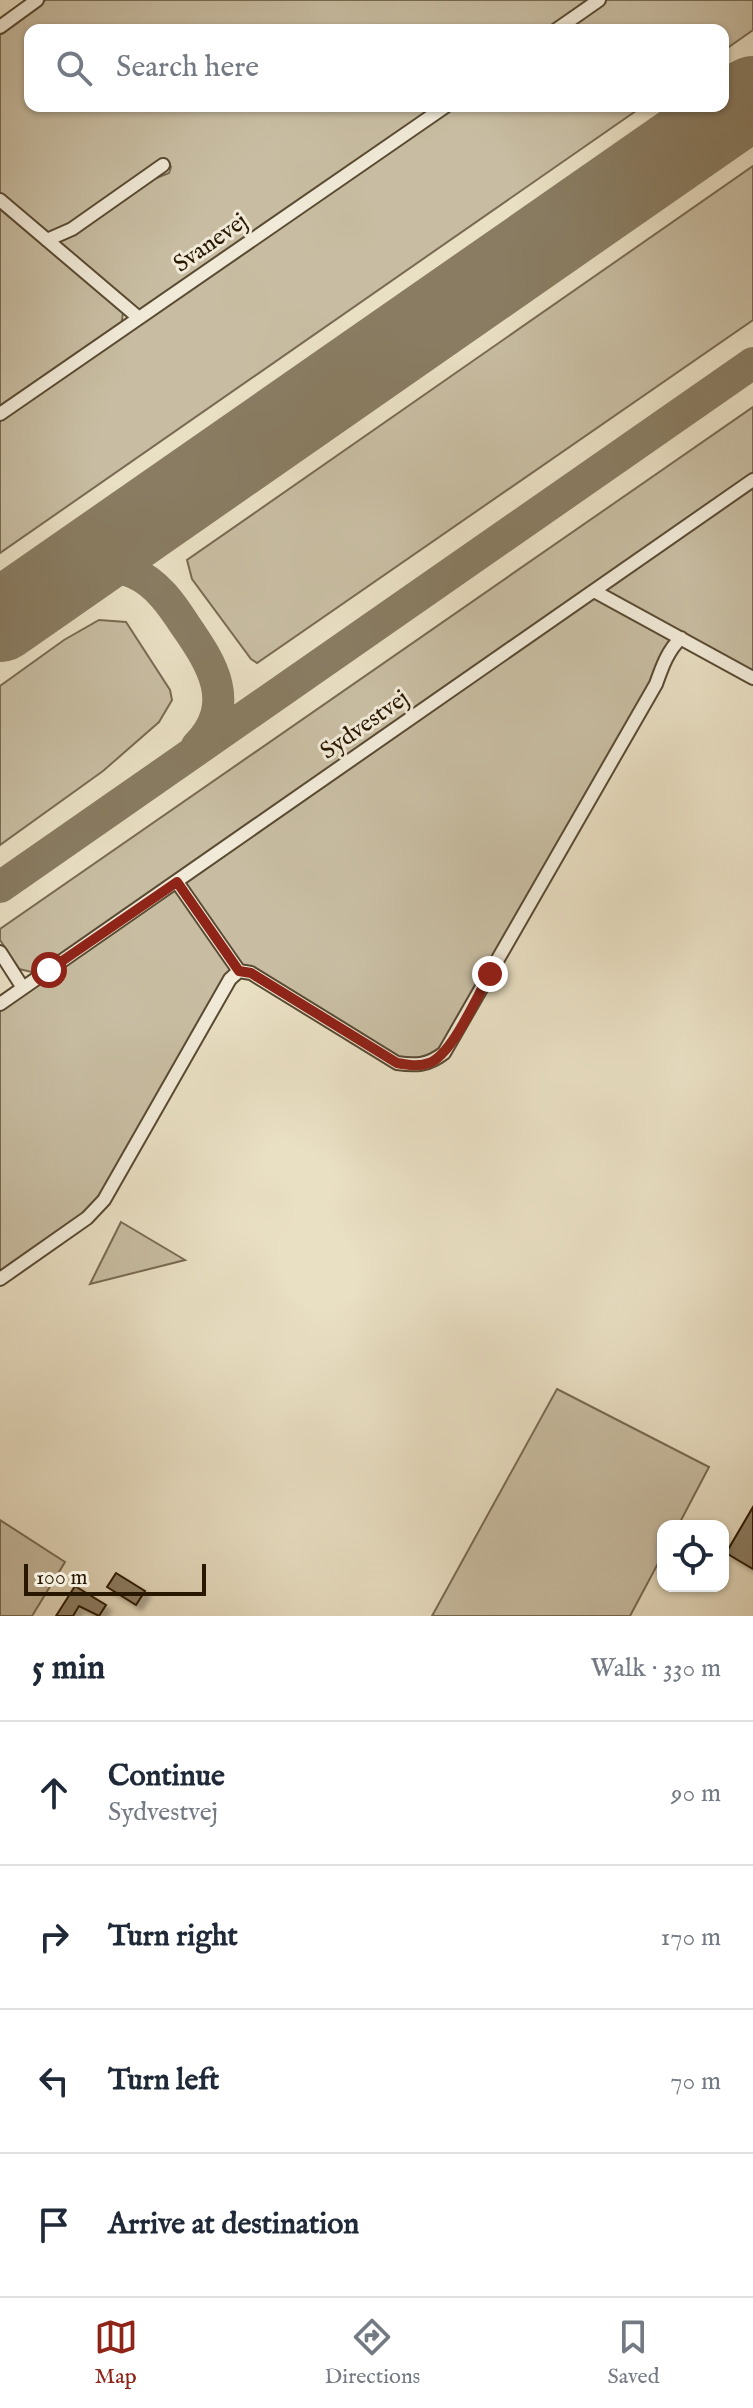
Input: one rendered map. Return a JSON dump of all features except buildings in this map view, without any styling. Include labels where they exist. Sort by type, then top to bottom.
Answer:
[{"type":"lane","points":[[0,27],[37,0]]},
{"type":"lane","points":[[565,24],[599,0]]},
{"type":"lane","name":"Svanevej","points":[[0,414],[437,112]]},
{"type":"lane","points":[[47,240],[72,229],[163,165]]},
{"type":"lane","points":[[0,200],[139,318]]},
{"type":"lane","name":"Sydvestvej","points":[[0,1004],[753,480]]},
{"type":"lane","points":[[594,591],[753,678]]},
{"type":"lane","points":[[177,882],[239,971],[251,973],[397,1063],[416,1066],[431,1063],[444,1053],[656,684],[674,644],[681,638]]},
{"type":"lane","points":[[0,952],[23,988]]},
{"type":"lane","points":[[0,1279],[87,1218],[104,1200],[230,979],[239,971]]},
{"type":"shaded area","points":[[46,0],[593,0],[558,24],[24,24],[24,112],[430,112],[142,311],[136,311],[58,243],[154,179],[169,173],[171,167],[168,161],[163,160],[70,227],[52,234],[44,233],[0,196],[0,32]]},
{"type":"shaded area","points":[[603,0],[753,0],[753,30],[729,47],[729,24],[568,24]]},
{"type":"shaded area","points":[[441,112],[634,112],[0,553],[0,419]]},
{"type":"shaded area","points":[[753,166],[753,320],[257,663],[251,659],[192,579],[187,560]]},
{"type":"shaded area","points":[[0,204],[120,306],[123,313],[121,327],[0,410]]},
{"type":"shaded area","points":[[753,407],[753,473],[36,973],[19,969],[0,940],[0,929]]},
{"type":"shaded area","points":[[753,487],[753,674],[605,593],[605,590]]},
{"type":"shaded area","points":[[595,595],[674,638],[442,1051],[433,1059],[399,1060],[242,967],[185,884]]},
{"type":"shaded area","points":[[99,620],[126,622],[170,690],[172,700],[159,722],[103,771],[0,845],[0,686],[64,640]]},
{"type":"shaded area","points":[[177,888],[233,970],[97,1203],[0,1275],[0,1011]]},
{"type":"shaded area","points":[[121,1222],[185,1260],[90,1284]]},
{"type":"shaded area","points":[[557,1389],[709,1467],[681,1520],[657,1520],[657,1565],[630,1616],[432,1616]]},
{"type":"shaded area","points":[[0,1520],[65,1562],[32,1616],[0,1616]]},
{"type":"taxiway","points":[[0,887],[753,363]]},
{"type":"taxiway","points":[[74,569],[97,567],[127,570],[157,589],[175,610],[204,654],[216,684],[216,715],[197,746]]},
{"type":"runway","points":[[0,621],[753,97]]},
{"type":"route","points":[[49,970],[177,882],[239,971],[251,973],[397,1063],[416,1066],[431,1063],[444,1053],[490,974]]}]
